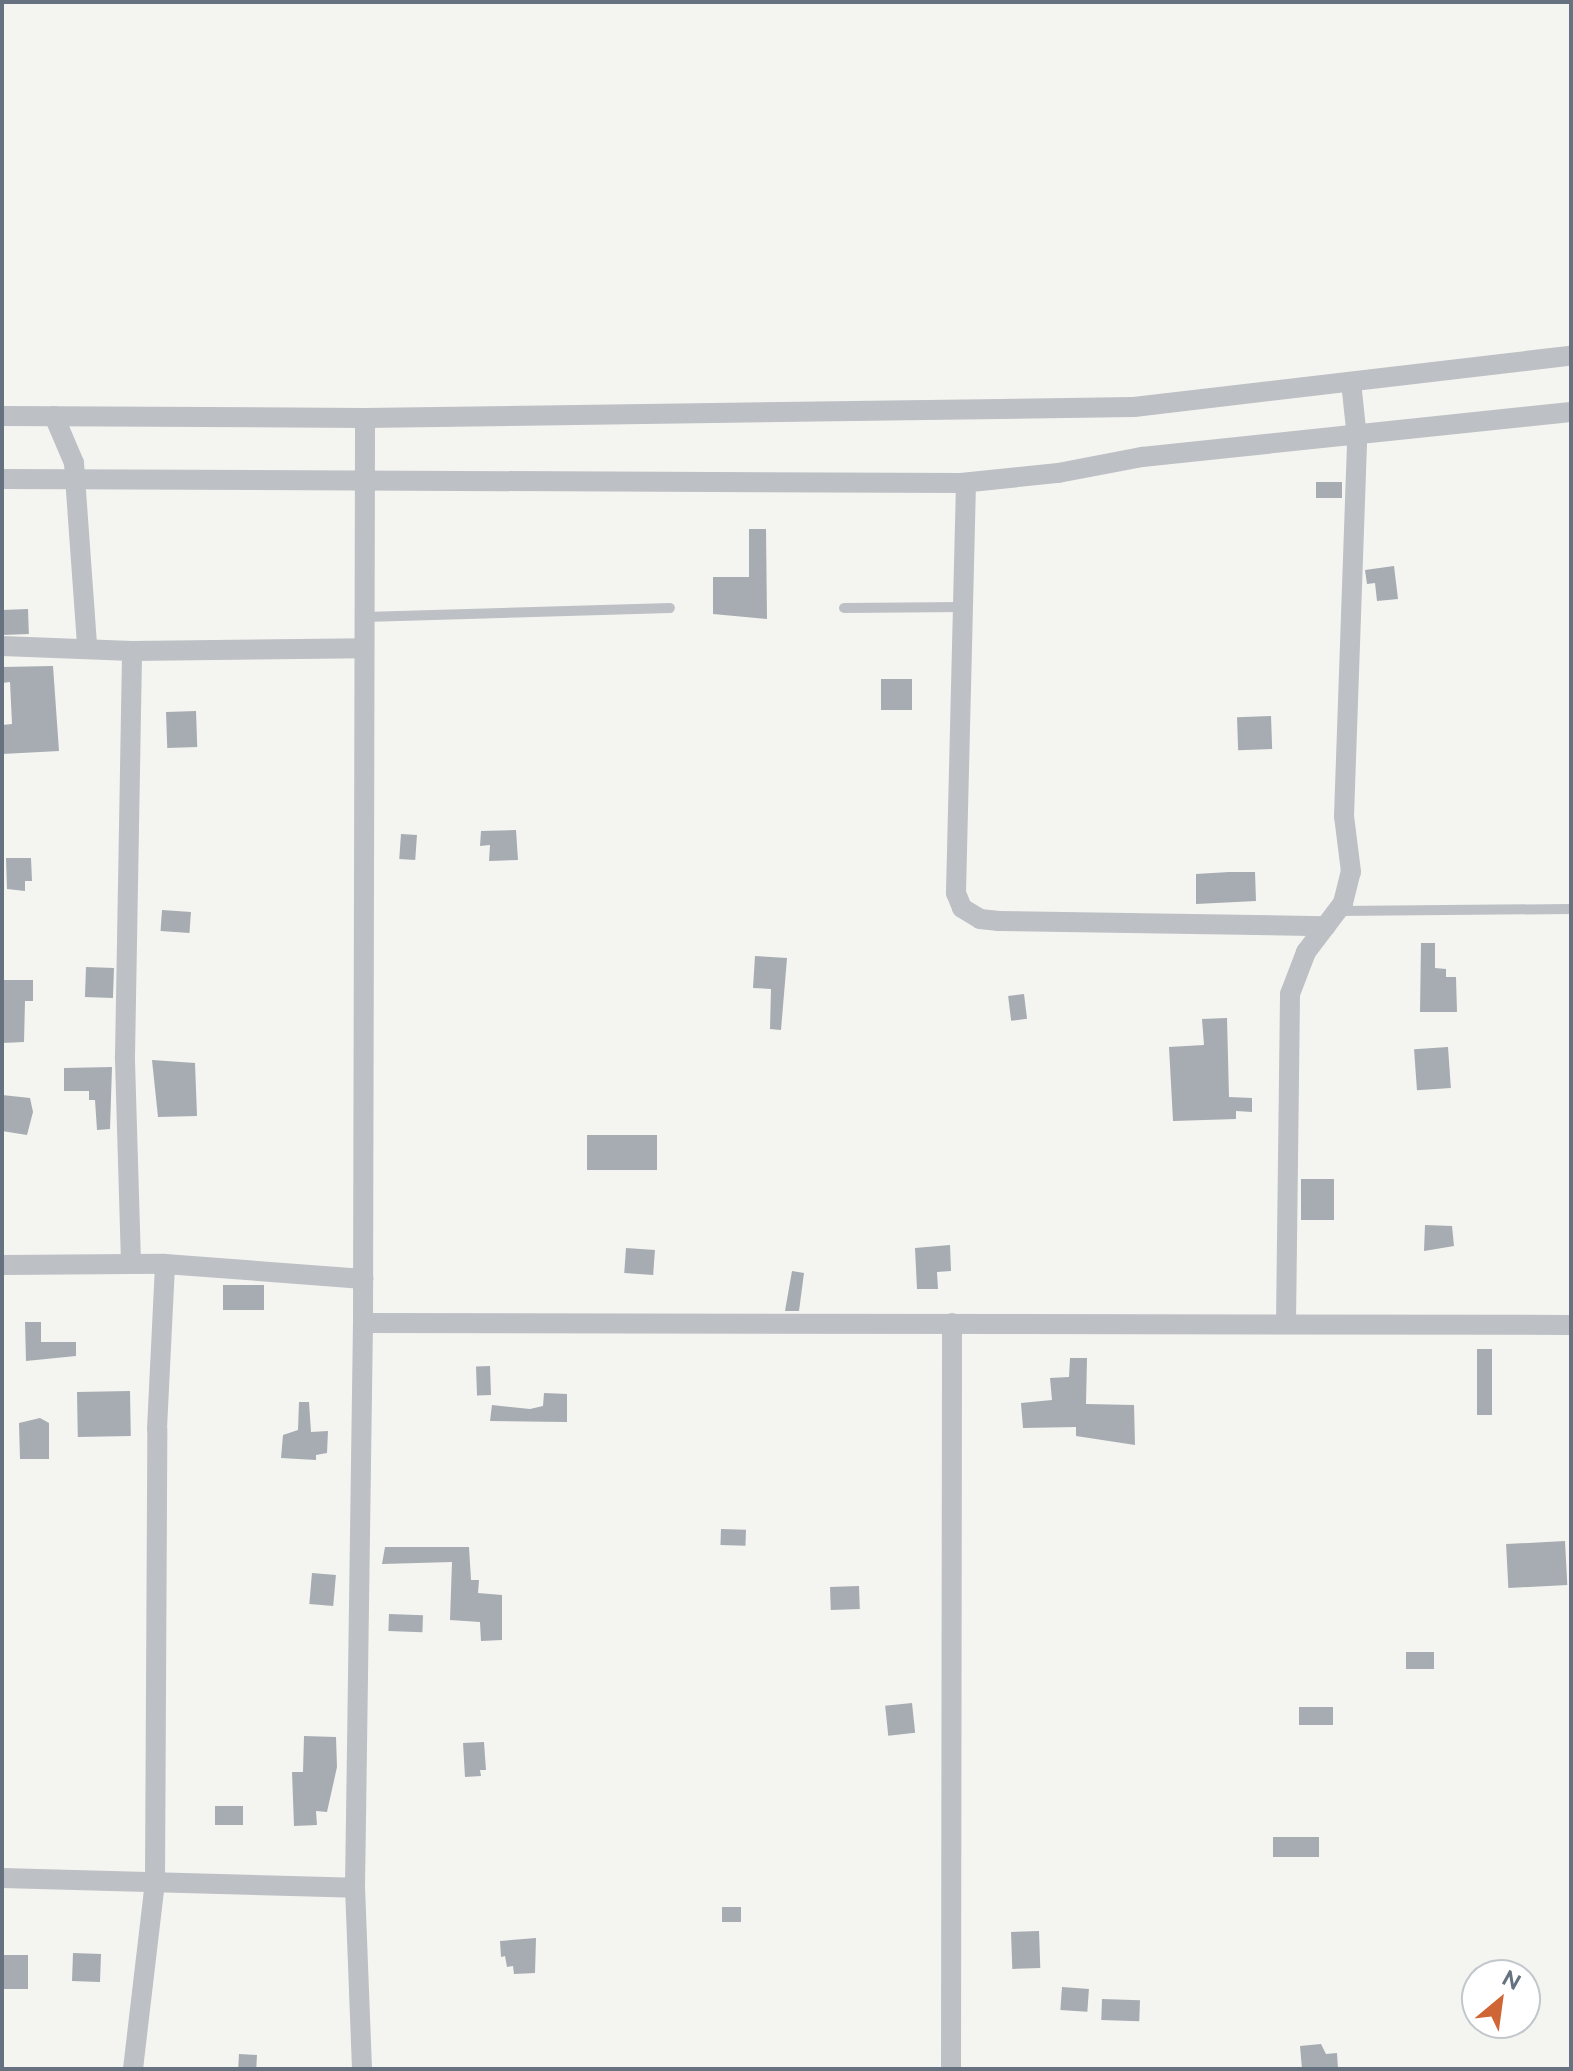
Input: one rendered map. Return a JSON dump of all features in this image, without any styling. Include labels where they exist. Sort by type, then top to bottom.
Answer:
[{"type":"street","points":[[2,416],[365,418],[1134,407],[1571,356]]},
{"type":"street","points":[[1286,1323],[1290,994],[1306,952],[1332,918],[1351,872],[1344,808],[1357,438],[1351,382]]},
{"type":"street","points":[[2,479],[362,477],[966,483],[1142,457],[1357,438],[1478,418],[1571,412]]},
{"type":"street","points":[[54,416],[76,479],[87,646]]},
{"type":"street","points":[[362,2069],[355,1888],[363,1323],[365,617],[362,477],[365,418]]},
{"type":"street","points":[[966,483],[956,893],[962,908],[980,919],[999,921],[1332,918]]},
{"type":"street","points":[[2,646],[87,646],[132,651],[364,648]]},
{"type":"street","points":[[131,1263],[125,1056],[132,651]]},
{"type":"street","points":[[2,1265],[165,1264],[363,1279]]},
{"type":"street","points":[[133,2069],[155,1881],[157,1429],[165,1264]]},
{"type":"street","points":[[363,1323],[1571,1325]]},
{"type":"street","points":[[951,2069],[952,1323]]},
{"type":"street","points":[[2,1878],[355,1888]]},
{"type":"lane","points":[[844,608],[963,607]]},
{"type":"lane","points":[[365,617],[670,608]]},
{"type":"lane","points":[[1332,918],[1571,909]]},
{"type":"building","points":[[1316,482],[1342,482],[1342,498],[1316,498]]},
{"type":"building","points":[[749,529],[766,529],[767,619],[713,614],[713,577],[749,577]]},
{"type":"building","points":[[1394,566],[1398,599],[1377,601],[1375,583],[1367,584],[1365,570]]},
{"type":"building","points":[[28,609],[29,634],[3,635],[2,610]]},
{"type":"building","points":[[53,666],[59,751],[2,754],[2,725],[12,724],[10,682],[2,683],[2,667]]},
{"type":"building","points":[[881,679],[912,679],[912,710],[881,710]]},
{"type":"building","points":[[196,711],[197,747],[167,748],[166,712]]},
{"type":"building","points":[[1271,716],[1272,749],[1238,750],[1237,717]]},
{"type":"building","points":[[516,830],[518,860],[489,861],[490,845],[480,846],[481,831]]},
{"type":"building","points":[[401,834],[417,835],[415,860],[399,859]]},
{"type":"building","points":[[6,858],[31,858],[32,881],[25,881],[25,891],[7,889]]},
{"type":"building","points":[[1255,872],[1256,901],[1196,904],[1196,874]]},
{"type":"building","points":[[162,910],[191,912],[189,933],[161,931]]},
{"type":"building","points":[[1421,943],[1435,943],[1435,968],[1446,969],[1446,977],[1456,977],[1457,1012],[1420,1012]]},
{"type":"building","points":[[755,956],[787,958],[781,1030],[770,1029],[771,989],[753,988]]},
{"type":"building","points":[[86,967],[114,968],[113,998],[85,997]]},
{"type":"building","points":[[2,980],[33,980],[33,1001],[25,1001],[24,1042],[2,1043]]},
{"type":"building","points":[[1024,994],[1027,1019],[1011,1021],[1008,996]]},
{"type":"building","points":[[1227,1018],[1229,1097],[1252,1098],[1252,1112],[1236,1111],[1236,1119],[1173,1121],[1169,1047],[1204,1045],[1202,1019]]},
{"type":"building","points":[[1448,1047],[1451,1088],[1417,1090],[1414,1049]]},
{"type":"building","points":[[152,1060],[195,1063],[197,1116],[158,1117]]},
{"type":"building","points":[[112,1067],[110,1129],[97,1130],[95,1100],[89,1100],[89,1091],[64,1091],[64,1068]]},
{"type":"building","points":[[2,1095],[30,1098],[33,1112],[27,1135],[2,1131]]},
{"type":"building","points":[[587,1135],[657,1135],[657,1170],[587,1170]]},
{"type":"building","points":[[1301,1179],[1334,1179],[1334,1220],[1301,1220]]},
{"type":"building","points":[[1425,1225],[1452,1226],[1454,1246],[1424,1251]]},
{"type":"building","points":[[950,1245],[951,1271],[937,1272],[938,1289],[917,1289],[915,1248]]},
{"type":"building","points":[[626,1248],[655,1250],[653,1275],[624,1273]]},
{"type":"building","points":[[792,1271],[804,1273],[799,1311],[785,1311]]},
{"type":"building","points":[[223,1285],[264,1285],[264,1310],[223,1310]]},
{"type":"building","points":[[25,1322],[41,1322],[41,1342],[76,1342],[76,1356],[26,1361]]},
{"type":"building","points":[[1477,1349],[1492,1349],[1492,1415],[1477,1415]]},
{"type":"building","points":[[1070,1358],[1087,1358],[1086,1404],[1134,1405],[1135,1445],[1076,1436],[1076,1427],[1023,1428],[1021,1403],[1052,1400],[1050,1378],[1069,1377]]},
{"type":"building","points":[[476,1366],[490,1366],[491,1395],[477,1395]]},
{"type":"building","points":[[130,1391],[131,1436],[78,1437],[77,1392]]},
{"type":"building","points":[[544,1393],[567,1394],[567,1422],[490,1421],[492,1405],[530,1409],[543,1406]]},
{"type":"building","points":[[299,1402],[309,1402],[311,1432],[328,1431],[327,1453],[316,1455],[316,1460],[281,1458],[283,1435],[298,1430]]},
{"type":"building","points":[[40,1418],[49,1423],[49,1459],[20,1459],[19,1423]]},
{"type":"building","points":[[721,1529],[746,1530],[745,1546],[720,1545]]},
{"type":"building","points":[[1565,1541],[1567,1585],[1508,1588],[1506,1544]]},
{"type":"building","points":[[385,1547],[469,1547],[471,1580],[479,1580],[478,1593],[502,1595],[502,1640],[481,1641],[480,1622],[450,1620],[452,1562],[382,1564]]},
{"type":"building","points":[[312,1573],[336,1575],[333,1606],[309,1604]]},
{"type":"building","points":[[859,1586],[860,1609],[831,1610],[830,1587]]},
{"type":"building","points":[[389,1614],[423,1615],[422,1632],[388,1631]]},
{"type":"building","points":[[1406,1652],[1434,1652],[1434,1669],[1406,1669]]},
{"type":"building","points":[[912,1703],[915,1733],[888,1736],[885,1706]]},
{"type":"building","points":[[1299,1707],[1333,1707],[1333,1725],[1299,1725]]},
{"type":"building","points":[[304,1736],[336,1737],[337,1767],[327,1812],[316,1811],[317,1825],[294,1826],[292,1772],[303,1772]]},
{"type":"building","points":[[484,1742],[486,1770],[480,1770],[481,1776],[465,1777],[463,1743]]},
{"type":"building","points":[[215,1806],[243,1806],[243,1825],[215,1825]]},
{"type":"building","points":[[1273,1837],[1319,1837],[1319,1857],[1273,1857]]},
{"type":"building","points":[[722,1907],[741,1907],[741,1922],[722,1922]]},
{"type":"building","points":[[1039,1931],[1040,1968],[1012,1969],[1011,1932]]},
{"type":"building","points":[[536,1938],[535,1973],[514,1974],[513,1966],[507,1967],[505,1956],[501,1957],[500,1941]]},
{"type":"building","points":[[73,1953],[101,1954],[100,1982],[72,1981]]},
{"type":"building","points":[[2,1955],[28,1955],[28,1989],[2,1989]]},
{"type":"building","points":[[1062,1987],[1089,1989],[1087,2012],[1060,2010]]},
{"type":"building","points":[[1102,1999],[1140,2000],[1139,2021],[1101,2020]]},
{"type":"building","points":[[1321,2044],[1326,2054],[1337,2053],[1338,2069],[1302,2069],[1300,2046]]},
{"type":"building","points":[[239,2054],[257,2055],[256,2069],[238,2069]]}]
